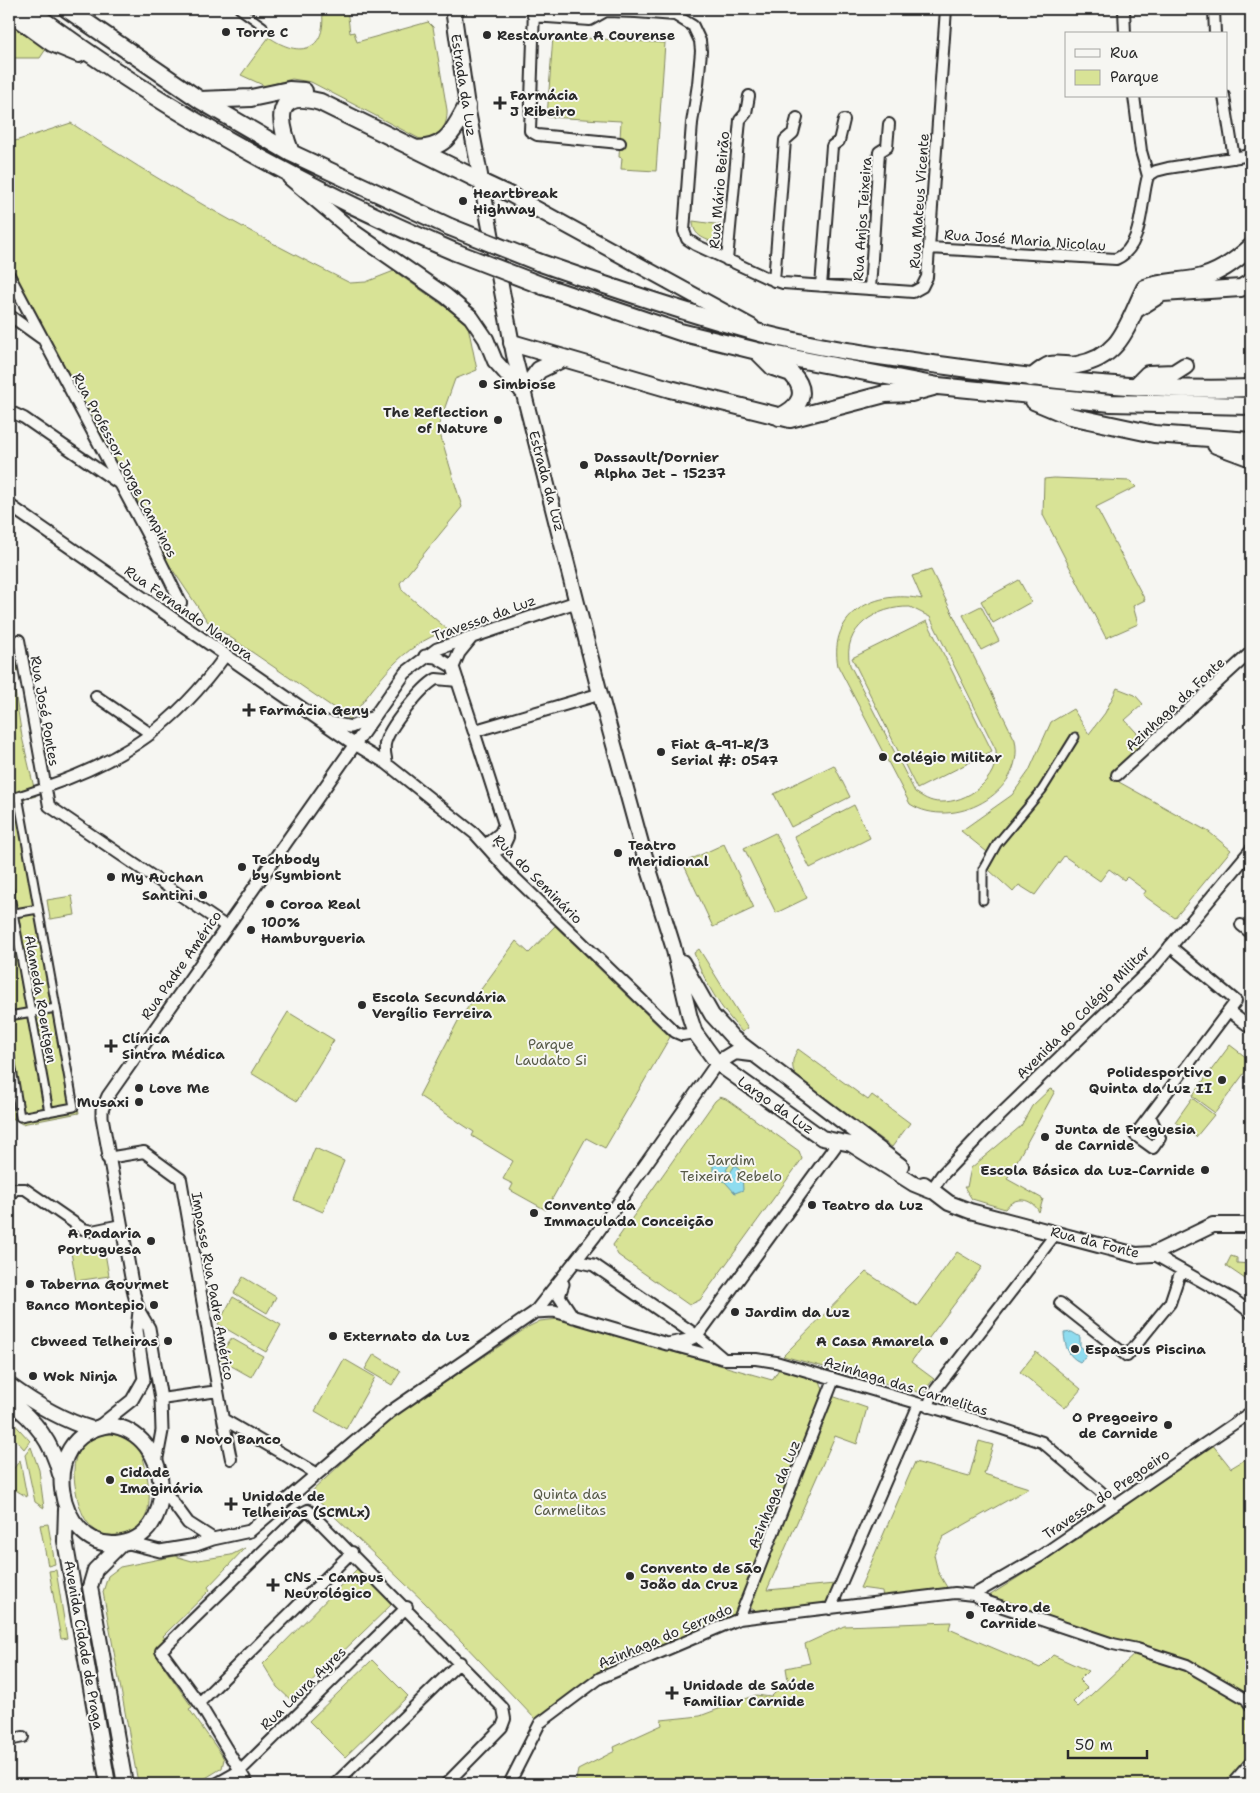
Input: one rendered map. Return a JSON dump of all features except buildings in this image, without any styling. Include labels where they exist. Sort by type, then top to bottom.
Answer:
[{"type":"highway","points":[[28,9],[98,60],[206,129],[338,199],[455,252],[543,286],[680,332],[757,351],[938,386],[1112,403],[1251,406]]},
{"type":"highway","points":[[67,9],[200,100],[291,153],[450,227],[538,262],[637,297],[766,334],[896,359],[1031,378],[1136,386],[1251,388]]},
{"type":"highway","points":[[9,12],[52,44],[98,60]]},
{"type":"highway","points":[[200,100],[251,98],[297,89],[309,93],[320,102]]},
{"type":"highway","points":[[291,153],[282,132],[281,118],[284,106],[291,100],[302,97],[320,102],[481,181]]},
{"type":"highway","points":[[415,149],[433,147],[443,142],[454,129],[467,106]]},
{"type":"highway","points":[[1031,378],[1050,365],[1075,366],[1108,354],[1124,333],[1145,288],[1160,283],[1196,279],[1221,270],[1251,248]]},
{"type":"highway","points":[[1133,312],[1162,293],[1241,288],[1251,282]]},
{"type":"highway","points":[[512,343],[562,359],[777,418],[790,419],[885,394],[911,394],[938,386]]},
{"type":"highway","points":[[757,351],[773,367],[791,373],[802,389],[801,398],[796,407],[777,418]]},
{"type":"highway","points":[[523,392],[538,370],[562,359]]},
{"type":"highway","points":[[1136,386],[1148,374],[1174,373],[1185,366]]},
{"type":"highway","points":[[1021,395],[1070,416],[1154,434],[1251,441]]},
{"type":"highway","points":[[1188,436],[1235,450],[1251,458]]},
{"type":"main road","name":"Estrada da Luz","points":[[453,9],[467,106],[523,392],[568,562],[576,602],[600,694],[642,847],[673,946],[690,1018],[696,1033],[717,1063]]},
{"type":"main road","points":[[274,165],[355,233],[446,296],[471,318],[486,339],[495,361],[523,392]]},
{"type":"main road","points":[[481,181],[511,195],[766,334]]},
{"type":"main road","name":"Estrada da Luz","points":[[673,946],[712,1015],[752,1054]]},
{"type":"main road","points":[[717,1063],[735,1052],[752,1054]]},
{"type":"main road","name":"Largo da Luz","points":[[752,1054],[837,1117]]},
{"type":"main road","name":"Largo da Luz","points":[[717,1063],[822,1138],[839,1141]]},
{"type":"main road","points":[[837,1117],[839,1141]]},
{"type":"main road","name":"Rua da Fonte","points":[[837,1117],[919,1179],[931,1191]]},
{"type":"main road","name":"Rua da Fonte","points":[[839,1141],[864,1150],[914,1184],[931,1191],[949,1203],[970,1211],[1057,1232],[1130,1253],[1153,1254]]},
{"type":"main road","points":[[1153,1254],[1213,1226],[1251,1224]]},
{"type":"main road","points":[[9,1385],[32,1402],[68,1421],[95,1428],[121,1427],[136,1434],[149,1447],[156,1463],[160,1485],[160,1500],[151,1526],[138,1537],[124,1543],[100,1543],[86,1536],[73,1522],[66,1506],[55,1456],[37,1426],[9,1401]]},
{"type":"main road","points":[[62,1482],[63,1464],[70,1447],[80,1436],[95,1428]]},
{"type":"main road","name":"Avenida Cidade de Praga","points":[[66,1506],[65,1541],[108,1784]]},
{"type":"main road","name":"Avenida Cidade de Praga","points":[[124,1543],[94,1570],[90,1587],[125,1782]]},
{"type":"street","points":[[240,9],[263,26]]},
{"type":"street","name":"Rua Mateus Vicente","points":[[533,12],[590,20],[606,11],[675,15],[693,26],[700,41],[701,51],[692,123],[684,231],[691,242],[774,281],[907,292],[917,291],[927,277],[946,9]]},
{"type":"street","points":[[1124,9],[1125,32]]},
{"type":"street","points":[[1214,9],[1215,32]]},
{"type":"street","points":[[533,12],[530,131],[537,135],[620,143]]},
{"type":"street","name":"Rua Mário Beirão","points":[[727,260],[740,120],[746,113],[748,96]]},
{"type":"street","points":[[1134,98],[1141,150],[1148,176],[1156,171],[1168,168],[1251,155]]},
{"type":"street","points":[[1224,98],[1234,158]]},
{"type":"street","points":[[774,281],[785,140],[793,133],[797,118]]},
{"type":"street","points":[[821,286],[832,146],[839,141],[844,120]]},
{"type":"street","name":"Rua Anjos Teixeira","points":[[870,289],[879,152],[887,147],[889,124]]},
{"type":"street","name":"Rua José Maria Nicolau","points":[[929,248],[1116,259],[1128,251],[1135,239],[1148,176]]},
{"type":"street","name":"Rua Professor Jorge Campinos","points":[[9,275],[181,603]]},
{"type":"street","name":"Rua Professor Jorge Campinos","points":[[9,315],[44,340]]},
{"type":"street","points":[[9,411],[24,418],[121,486]]},
{"type":"street","name":"Rua Fernando Namora","points":[[9,505],[354,744]]},
{"type":"street","name":"Travessa da Luz","points":[[354,744],[405,673],[425,656],[437,649],[576,602]]},
{"type":"street","points":[[475,636],[458,653],[453,667],[508,837],[506,844],[488,849]]},
{"type":"street","name":"Rua José Pontes","points":[[19,640],[49,806],[226,927]]},
{"type":"street","name":"Azinhaga da Fonte","points":[[1117,775],[1251,652]]},
{"type":"street","points":[[9,799],[71,778],[106,762],[151,734],[190,701],[225,656]]},
{"type":"street","points":[[425,656],[436,657],[453,667]]},
{"type":"street","points":[[387,764],[385,744],[388,736],[418,693],[436,678],[458,681]]},
{"type":"street","points":[[474,731],[600,694]]},
{"type":"street","points":[[96,696],[151,734]]},
{"type":"street","points":[[318,720],[351,727],[374,715]]},
{"type":"street","points":[[983,900],[984,869],[993,853],[1042,790],[1075,737]]},
{"type":"street","name":"Rua do Seminário","points":[[354,744],[387,764],[475,834],[674,1032],[682,1036],[696,1033]]},
{"type":"street","name":"Rua Padre Américo","points":[[95,1428],[132,1400],[144,1379],[138,1330],[139,1311],[120,1225],[102,1110],[108,1096],[354,744]]},
{"type":"street","points":[[9,1051],[20,1117],[74,1107],[18,796]]},
{"type":"street","name":"Avenida do Colégio Militar","points":[[931,1191],[942,1175],[985,1130],[1154,966],[1251,851]]},
{"type":"street","name":"Alameda Roentgen","points":[[9,890],[11,914],[49,1112]]},
{"type":"street","points":[[11,914],[38,909]]},
{"type":"street","points":[[1242,926],[1251,933]]},
{"type":"street","points":[[1150,1116],[1236,1001],[1170,946]]},
{"type":"street","points":[[9,1016],[56,1008]]},
{"type":"street","points":[[1229,1011],[1251,1028]]},
{"type":"street","points":[[124,1543],[160,1551],[196,1545],[213,1538],[250,1531],[390,1412],[535,1312],[576,1262],[717,1063]]},
{"type":"street","points":[[535,1312],[554,1311],[667,1344],[688,1340],[697,1336],[839,1141]]},
{"type":"street","name":"Impasse Rua Padre Américo","points":[[108,1158],[144,1152],[181,1179],[222,1419],[231,1459]]},
{"type":"street","points":[[9,1196],[16,1189],[25,1189],[83,1229],[92,1231],[120,1225]]},
{"type":"street","points":[[830,1608],[924,1405],[1057,1232]]},
{"type":"street","name":"Rua da Fonte","points":[[1153,1254],[1233,1299],[1251,1313]]},
{"type":"street","points":[[576,1262],[594,1265],[697,1336],[724,1359]]},
{"type":"street","points":[[1060,1303],[1126,1356],[1170,1303],[1181,1270]]},
{"type":"street","points":[[565,1277],[559,1296],[573,1317]]},
{"type":"street","name":"Rua Padre Américo","points":[[139,1311],[149,1328],[161,1399],[162,1431],[156,1463]]},
{"type":"street","name":"Azinhaga das Carmelitas","points":[[667,1344],[724,1359],[756,1359],[776,1362],[1042,1442],[1100,1491],[1114,1506]]},
{"type":"street","name":"Azinhaga da Luz","points":[[739,1619],[834,1379]]},
{"type":"street","name":"Impasse Rua Padre Américo","points":[[161,1399],[218,1391]]},
{"type":"street","name":"Travessa do Pregoeiro","points":[[973,1594],[1039,1557],[1251,1412]]},
{"type":"street","points":[[222,1419],[317,1474]]},
{"type":"street","points":[[160,1485],[188,1523],[213,1538]]},
{"type":"street","points":[[248,1784],[199,1703],[161,1651],[302,1513],[308,1510],[407,1607],[498,1700],[503,1708],[504,1719],[498,1732],[446,1784]]},
{"type":"street","points":[[199,1703],[352,1552]]},
{"type":"street","name":"Azinhaga do Serrado","points":[[510,1784],[540,1723],[600,1678],[739,1619],[955,1593],[973,1594]]},
{"type":"street","points":[[973,1594],[988,1602],[1105,1642],[1137,1649],[1187,1665],[1246,1699],[1251,1706]]},
{"type":"street","name":"Rua Laura Ayres","points":[[217,1784],[240,1771],[407,1607]]},
{"type":"street","points":[[335,1784],[460,1662]]},
{"type":"street","points":[[9,1740],[23,1737]]},
{"type":"street","points":[[1232,1784],[1251,1762]]},
{"type":"green space","points":[[322,9],[347,9],[350,33],[354,32],[357,42],[428,22],[433,27],[447,110],[446,122],[441,132],[432,138],[420,139],[311,82],[292,79],[265,86],[241,75],[269,37],[291,48],[301,49],[309,47],[316,42],[321,34],[323,23]]},
{"type":"green space","points":[[9,21],[46,49],[40,58],[9,58]]},
{"type":"green space","points":[[553,36],[665,43],[656,171],[621,169],[622,158],[619,157],[621,121],[547,117]]},
{"type":"green space","points":[[71,123],[173,187],[314,265],[350,283],[366,282],[394,271],[461,318],[468,326],[477,370],[455,379],[438,427],[462,507],[400,583],[402,590],[448,630],[431,637],[403,655],[381,678],[350,719],[208,622],[166,560],[135,496],[11,268],[9,143]]},
{"type":"green space","points":[[693,221],[722,225],[720,245],[698,234],[695,231]]},
{"type":"green space","points":[[1044,479],[1130,481],[1136,487],[1096,507],[1145,600],[1133,606],[1138,624],[1106,638],[1043,515]]},
{"type":"green space","points":[[931,570],[1015,740],[1015,759],[1009,777],[998,791],[982,802],[965,810],[946,813],[927,811],[910,804],[838,666],[837,647],[840,632],[848,619],[859,609],[873,602],[888,598],[922,599],[912,576]],"holes":[[[910,607],[930,617],[996,750],[996,761],[992,771],[979,788],[961,799],[940,802],[927,799],[915,792],[850,665],[849,652],[851,640],[856,630],[874,615],[885,610]]]},
{"type":"green space","points":[[1019,580],[1031,602],[993,623],[981,601]]},
{"type":"green space","points":[[981,606],[999,641],[981,650],[963,615]]},
{"type":"green space","points":[[9,618],[19,670],[12,672],[22,737],[36,796],[22,800],[79,1113],[22,1124],[9,1116],[15,1106],[9,1071]]},
{"type":"green space","points":[[927,621],[992,751],[917,789],[852,658]]},
{"type":"green space","points":[[1117,688],[1135,695],[1143,704],[1125,720],[1146,743],[1111,771],[1119,782],[1209,832],[1231,850],[1175,918],[1143,895],[1146,891],[1127,877],[1124,880],[1109,869],[1100,881],[1064,856],[1035,895],[1019,885],[1013,892],[989,870],[980,865],[987,852],[961,831],[1012,795],[1029,771],[1051,722],[1073,709],[1089,734],[1105,713]]},
{"type":"green space","points":[[834,765],[850,797],[791,827],[774,794]]},
{"type":"green space","points":[[854,805],[870,838],[810,868],[794,836]]},
{"type":"green space","points":[[775,833],[807,898],[776,913],[744,848]]},
{"type":"green space","points":[[724,844],[754,908],[713,927],[683,863]]},
{"type":"green space","points":[[72,896],[75,915],[50,919],[47,900]]},
{"type":"green space","name":"Parque Laudato Si","points":[[555,926],[670,1037],[605,1148],[586,1138],[546,1210],[510,1190],[513,1184],[503,1179],[513,1161],[472,1136],[474,1132],[419,1096],[458,1021],[516,941],[529,953]]},
{"type":"green space","points":[[699,949],[748,1028],[742,1032],[727,1014],[708,985],[694,953]]},
{"type":"green space","points":[[288,1012],[334,1040],[297,1101],[251,1073]]},
{"type":"green space","name":"Polidesportivo Quinta da Luz II","points":[[1230,1045],[1251,1061],[1251,1064],[1215,1113],[1192,1096]]},
{"type":"green space","points":[[798,1049],[868,1100],[872,1095],[910,1123],[892,1147],[801,1082],[795,1074],[793,1066]]},
{"type":"green space","points":[[1050,1089],[1055,1091],[1007,1179],[1043,1199],[1039,1212],[1028,1201],[1023,1200],[1014,1202],[1005,1209],[972,1199],[964,1187],[967,1187],[971,1168],[1021,1126],[1032,1106]]},
{"type":"green space","name":"Jardim Teixeira Rebelo","points":[[720,1097],[726,1099],[799,1151],[802,1159],[700,1300],[689,1305],[618,1255],[613,1245],[715,1101]]},
{"type":"green space","name":"Polidesportivo Quinta da Luz II","points":[[1192,1098],[1214,1115],[1196,1137],[1175,1122]]},
{"type":"green space","points":[[315,1148],[344,1161],[323,1212],[294,1200]]},
{"type":"green space","points":[[104,1247],[109,1276],[76,1281],[71,1252]]},
{"type":"green space","points":[[957,1252],[982,1267],[911,1362],[934,1379],[922,1393],[783,1356],[866,1272],[917,1306]]},
{"type":"green space","points":[[1231,1256],[1237,1258],[1237,1263],[1251,1264],[1251,1283],[1226,1266]]},
{"type":"green space","points":[[243,1277],[276,1297],[267,1313],[234,1293]]},
{"type":"green space","points":[[233,1297],[281,1325],[266,1352],[218,1324]]},
{"type":"green space","name":"Quinta das Carmelitas","points":[[559,1319],[772,1380],[779,1369],[820,1381],[825,1394],[733,1618],[587,1682],[536,1720],[425,1603],[310,1493],[386,1422],[528,1327],[540,1321]]},
{"type":"green space","points":[[231,1338],[263,1356],[251,1377],[219,1359]]},
{"type":"green space","points":[[1036,1352],[1081,1389],[1065,1408],[1020,1372]]},
{"type":"green space","points":[[374,1354],[401,1371],[392,1385],[365,1369]]},
{"type":"green space","points":[[344,1359],[375,1377],[346,1429],[315,1411]]},
{"type":"green space","points":[[832,1396],[867,1408],[857,1444],[835,1436],[767,1590],[835,1584],[827,1604],[756,1612],[749,1606]]},
{"type":"green space","points":[[9,1418],[30,1441],[24,1449],[9,1432]]},
{"type":"green space","points":[[111,1434],[129,1440],[140,1451],[149,1486],[149,1505],[143,1521],[137,1528],[117,1535],[107,1535],[99,1532],[88,1522],[80,1508],[74,1480],[75,1460],[83,1445],[99,1436]]},
{"type":"green space","points":[[979,1441],[993,1445],[984,1474],[1029,1488],[943,1537],[934,1555],[938,1572],[948,1589],[883,1598],[882,1591],[860,1588],[915,1462],[969,1477]]},
{"type":"green space","points":[[1212,1444],[1231,1468],[1251,1456],[1251,1700],[1188,1663],[989,1596],[1084,1535]]},
{"type":"green space","points":[[31,1447],[39,1470],[44,1508],[35,1502],[25,1455]]},
{"type":"green space","points":[[20,1460],[27,1497],[9,1486],[9,1475]]},
{"type":"green space","points":[[48,1524],[55,1564],[48,1566],[40,1525]]},
{"type":"green space","points":[[245,1548],[208,1587],[210,1590],[163,1636],[166,1640],[158,1655],[159,1660],[192,1707],[189,1709],[224,1759],[222,1768],[196,1784],[142,1784],[137,1777],[103,1592],[108,1576],[120,1567],[175,1556],[192,1561],[231,1555]]},
{"type":"green space","points":[[358,1568],[393,1603],[292,1701],[277,1687],[263,1664]]},
{"type":"green space","points":[[56,1570],[67,1638],[61,1639],[49,1571]]},
{"type":"green space","points":[[951,1622],[949,1629],[1040,1668],[1053,1655],[1088,1671],[1079,1680],[1087,1688],[1073,1702],[1078,1707],[1137,1652],[1197,1674],[1229,1690],[1241,1699],[1248,1708],[1252,1724],[1251,1754],[1224,1784],[575,1784],[578,1770],[615,1751],[614,1747],[662,1725],[661,1720],[700,1716],[756,1695],[771,1697],[788,1680],[786,1668],[810,1663],[805,1644],[844,1626]]},
{"type":"green space","points":[[372,1660],[408,1696],[345,1757],[309,1721]]},
{"type":"water","points":[[724,1160],[731,1162],[726,1170],[730,1173],[735,1165],[742,1173],[743,1190],[735,1193],[725,1182],[713,1175],[713,1164]]},
{"type":"water","name":"Espassus Piscina","points":[[1072,1332],[1080,1337],[1080,1346],[1086,1351],[1086,1357],[1080,1362],[1070,1354],[1066,1347],[1064,1333]]},
{"type":"place","name":"Torre C","points":[[226,32]]},
{"type":"place","name":"Restaurante A Courense","points":[[487,35]]},
{"type":"place","name":"Farmácia J Ribeiro","points":[[500,103]]},
{"type":"place","name":"Heartbreak Highway","points":[[463,201]]},
{"type":"place","name":"Simbiose","points":[[483,384]]},
{"type":"place","name":"The Reflection of Nature","points":[[498,420]]},
{"type":"place","name":"Dassault/Dornier Alpha Jet - 15237","points":[[584,465]]},
{"type":"place","name":"Farmácia Geny","points":[[249,710]]},
{"type":"place","name":"Fiat G-91-R/3 Serial #: 0547","points":[[661,752]]},
{"type":"place","name":"Colégio Militar","points":[[883,757]]},
{"type":"place","name":"Teatro Meridional","points":[[618,853]]},
{"type":"place","name":"Techbody by Symbiont","points":[[242,867]]},
{"type":"place","name":"My Auchan","points":[[111,877]]},
{"type":"place","name":"Santini","points":[[203,895]]},
{"type":"place","name":"Coroa Real","points":[[270,904]]},
{"type":"place","name":"100% Hamburgueria","points":[[251,930]]},
{"type":"place","name":"Escola Secundária Vergílio Ferreira","points":[[362,1005]]},
{"type":"place","name":"Clínica Sintra Médica","points":[[111,1046]]},
{"type":"place","name":"Polidesportivo Quinta da Luz II","points":[[1222,1080]]},
{"type":"place","name":"Love Me","points":[[139,1088]]},
{"type":"place","name":"Musaxi","points":[[139,1102]]},
{"type":"place","name":"Junta de Freguesia de Carnide","points":[[1045,1137]]},
{"type":"place","name":"Escola Básica da Luz-Carnide","points":[[1205,1170]]},
{"type":"place","name":"Teatro da Luz","points":[[812,1205]]},
{"type":"place","name":"Convento da Immaculada Conceição","points":[[534,1213]]},
{"type":"place","name":"A Padaria Portuguesa","points":[[151,1241]]},
{"type":"place","name":"Taberna Gourmet","points":[[30,1284]]},
{"type":"place","name":"Banco Montepio","points":[[154,1305]]},
{"type":"place","name":"Jardim da Luz","points":[[735,1312]]},
{"type":"place","name":"Externato da Luz","points":[[333,1336]]},
{"type":"place","name":"Cbweed Telheiras","points":[[168,1341]]},
{"type":"place","name":"A Casa Amarela","points":[[944,1341]]},
{"type":"place","name":"Espassus Piscina","points":[[1075,1349]]},
{"type":"place","name":"Wok Ninja","points":[[33,1376]]},
{"type":"place","name":"O Pregoeiro de Carnide","points":[[1168,1425]]},
{"type":"place","name":"Novo Banco","points":[[185,1439]]},
{"type":"place","name":"Cidade Imaginária","points":[[110,1480]]},
{"type":"place","name":"Unidade de Telheiras (SCMLx)","points":[[231,1504]]},
{"type":"place","name":"Convento de São João da Cruz","points":[[630,1576]]},
{"type":"place","name":"CNS - Campus Neurológico","points":[[273,1585]]},
{"type":"place","name":"Teatro de Carnide","points":[[970,1615]]},
{"type":"place","name":"Unidade de Saúde Familiar Carnide","points":[[672,1693]]}]
